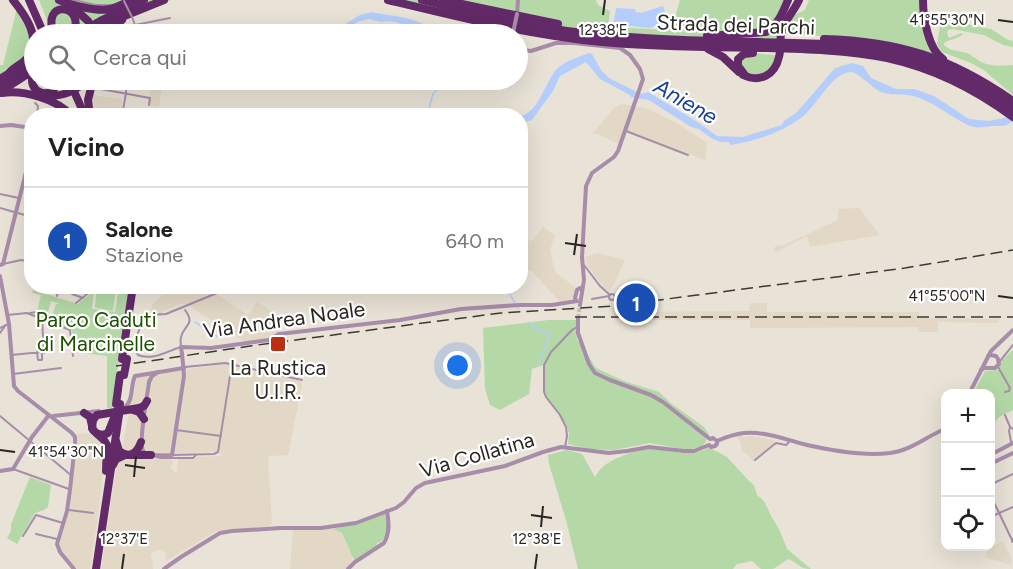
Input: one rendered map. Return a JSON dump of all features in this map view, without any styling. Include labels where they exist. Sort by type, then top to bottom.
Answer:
[{"type":"highway","points":[[29,0],[39,24]]},
{"type":"highway","points":[[34,0],[47,24]]},
{"type":"highway","points":[[59,0],[107,10],[133,0]]},
{"type":"highway","points":[[87,24],[133,0]]},
{"type":"highway","points":[[96,24],[144,0]]},
{"type":"highway","points":[[100,24],[152,0]]},
{"type":"highway","points":[[112,24],[164,0]]},
{"type":"highway","points":[[388,0],[492,24]]},
{"type":"highway","name":"Strada dei Parchi","points":[[416,0],[527,24]]},
{"type":"highway","name":"Strada dei Parchi","points":[[416,0],[513,24]]},
{"type":"highway","points":[[442,0],[490,17]]},
{"type":"highway","points":[[442,0],[540,21],[623,33]]},
{"type":"highway","points":[[689,46],[715,51],[743,75],[759,79],[765,77],[774,70],[779,58],[782,21],[792,0]]},
{"type":"highway","points":[[706,36],[766,32],[784,16],[792,0]]},
{"type":"highway","points":[[924,0],[924,12],[931,44],[939,56],[986,83],[1010,106],[1013,117]]},
{"type":"highway","points":[[17,1],[37,24]]},
{"type":"highway","points":[[17,1],[29,24]]},
{"type":"highway","points":[[76,5],[90,24]]},
{"type":"highway","points":[[51,24],[51,18],[57,11],[64,9],[72,12],[75,24]]},
{"type":"highway","points":[[118,24],[130,16]]},
{"type":"highway","points":[[780,33],[784,16]]},
{"type":"highway","name":"Strada dei Parchi","points":[[528,24],[581,33],[635,38],[842,44],[884,48],[933,62],[976,82],[1010,106]]},
{"type":"highway","name":"Strada dei Parchi","points":[[528,27],[582,36],[668,42],[855,47],[898,54],[933,65],[962,78],[1010,106]]},
{"type":"highway","points":[[554,29],[842,40],[884,44],[934,58],[986,83]]},
{"type":"highway","points":[[528,31],[610,43],[864,54],[907,63],[947,77],[1010,106]]},
{"type":"highway","points":[[743,75],[738,64],[741,56],[746,53],[839,52]]},
{"type":"highway","points":[[898,54],[933,68],[966,86]]},
{"type":"highway","points":[[10,72],[24,60]]},
{"type":"highway","points":[[0,79],[24,63]]},
{"type":"highway","points":[[0,90],[24,74]]},
{"type":"highway","points":[[0,90],[49,96],[61,95],[74,90]]},
{"type":"highway","points":[[0,90],[44,99],[63,108]]},
{"type":"highway","points":[[36,90],[46,93],[53,90]]},
{"type":"highway","points":[[68,90],[76,108]]},
{"type":"highway","points":[[76,90],[84,108]]},
{"type":"highway","points":[[88,108],[88,96],[91,90]]},
{"type":"highway","points":[[94,569],[132,294]]},
{"type":"highway","points":[[124,359],[136,294]]},
{"type":"highway","points":[[94,430],[93,420],[99,415],[143,407],[147,401]]},
{"type":"highway","points":[[131,410],[139,412],[144,419]]},
{"type":"highway","points":[[84,413],[90,417],[94,430],[107,445],[106,471]]},
{"type":"highway","points":[[116,416],[117,448],[123,454],[135,453],[141,442]]},
{"type":"highway","points":[[94,430],[102,435],[107,433],[116,416]]},
{"type":"highway","points":[[94,569],[117,429]]},
{"type":"highway","points":[[108,484],[116,459],[125,456],[152,455]]},
{"type":"street","points":[[123,0],[134,24]]},
{"type":"street","points":[[515,24],[518,0]]},
{"type":"street","points":[[76,5],[111,5],[117,2]]},
{"type":"street","points":[[140,24],[170,18]]},
{"type":"street","points":[[528,51],[556,43],[620,48],[630,55],[643,76],[635,106],[616,155],[593,172],[586,184],[582,262],[583,273],[588,271],[591,274]]},
{"type":"street","points":[[115,90],[150,98],[149,105]]},
{"type":"street","points":[[123,108],[126,93]]},
{"type":"street","points":[[35,103],[38,108]]},
{"type":"street","points":[[0,126],[24,127]]},
{"type":"street","points":[[626,131],[688,155]]},
{"type":"street","points":[[24,179],[1,265],[24,261]]},
{"type":"street","points":[[0,194],[19,198]]},
{"type":"street","points":[[0,208],[24,214]]},
{"type":"street","points":[[582,262],[610,296]]},
{"type":"street","name":"Via Andrea Noale","points":[[215,294],[166,314],[146,316],[136,343],[135,351],[138,355],[143,357],[161,355],[181,347],[211,348],[269,340],[279,334],[400,320],[461,309],[570,303],[578,301],[577,290],[581,290],[583,273]]},
{"type":"street","points":[[0,276],[7,315],[14,385],[17,390],[74,436],[67,510],[57,545],[74,569]]},
{"type":"street","points":[[592,299],[639,291]]},
{"type":"street","points":[[72,294],[83,298]]},
{"type":"street","points":[[76,303],[88,294]]},
{"type":"street","points":[[0,305],[5,301]]},
{"type":"street","points":[[172,455],[184,366],[182,335],[190,321],[185,310]]},
{"type":"street","points":[[7,315],[37,312]]},
{"type":"street","points":[[27,313],[70,330],[73,356]]},
{"type":"street","points":[[578,318],[578,333],[589,364],[596,374],[658,399],[710,439],[717,441]]},
{"type":"street","points":[[42,320],[44,353]]},
{"type":"street","points":[[0,328],[7,325]]},
{"type":"street","points":[[0,333],[7,325]]},
{"type":"street","points":[[566,447],[566,428],[560,415],[544,393],[544,365],[551,352],[577,327]]},
{"type":"street","points":[[971,389],[988,356],[1013,330]]},
{"type":"street","points":[[979,373],[984,368],[996,367],[1013,345]]},
{"type":"street","points":[[996,346],[994,350],[996,367]]},
{"type":"street","points":[[11,355],[37,352]]},
{"type":"street","points":[[988,356],[1001,356],[1006,353]]},
{"type":"street","points":[[13,469],[50,416],[126,407],[130,402],[133,377],[137,374],[184,366],[221,363],[302,380]]},
{"type":"street","points":[[986,363],[996,367],[1011,387],[1010,391],[1005,392]]},
{"type":"street","points":[[152,455],[217,454],[231,370],[230,364]]},
{"type":"street","points":[[13,374],[61,368]]},
{"type":"street","points":[[149,382],[158,372]]},
{"type":"street","points":[[144,374],[148,376],[149,382],[141,442],[144,452],[158,458],[193,458],[197,454]]},
{"type":"street","points":[[995,462],[1013,453],[1010,449],[1012,444],[1009,431],[1012,428],[1005,415]]},
{"type":"street","points":[[0,417],[32,439],[72,476]]},
{"type":"street","points":[[176,430],[221,436]]},
{"type":"street","points":[[717,441],[745,432],[836,450],[885,453],[908,448],[941,430]]},
{"type":"street","points":[[936,432],[941,434]]},
{"type":"street","points":[[710,439],[709,445],[715,447],[717,441]]},
{"type":"street","points":[[755,460],[776,443],[786,445],[791,441]]},
{"type":"street","points":[[995,453],[1012,444]]},
{"type":"street","name":"Via Collatina","points":[[164,569],[220,533],[332,527],[356,523],[401,505],[419,485],[506,466],[543,452],[566,447],[609,453],[649,447],[694,451],[709,445]]},
{"type":"street","points":[[0,471],[13,469],[70,490]]},
{"type":"street","points":[[995,482],[1013,474]]},
{"type":"street","points":[[992,497],[1013,540]]},
{"type":"street","points":[[995,516],[1013,507]]},
{"type":"street","points":[[67,510],[93,513]]},
{"type":"street","points":[[348,569],[384,543],[388,527],[387,511]]},
{"type":"street","points":[[23,536],[36,515],[63,523]]},
{"type":"street","points":[[36,534],[59,539]]},
{"type":"shaded area","points":[[151,90],[162,90],[159,107],[149,105]]},
{"type":"shaded area","points":[[91,95],[122,99],[121,107],[126,108],[92,108]]},
{"type":"shaded area","points":[[621,104],[649,109],[680,125],[707,143],[705,160],[626,130],[619,144],[592,134],[614,108]]},
{"type":"shaded area","points":[[859,208],[880,235],[810,247],[807,236],[776,252],[774,248],[838,220],[838,209]]},
{"type":"shaded area","points":[[543,227],[555,235],[550,250],[555,272],[576,288],[569,301],[560,302],[532,271],[528,271],[528,240],[531,242]]},
{"type":"shaded area","points":[[597,253],[625,260],[610,292],[604,288],[587,265],[585,257]]},
{"type":"shaded area","points":[[166,294],[215,294],[248,315],[257,302],[280,317],[276,329],[280,334],[271,339],[246,343],[188,304],[180,304],[162,313],[150,313],[153,304]]},
{"type":"shaded area","points":[[750,303],[767,303],[767,312],[919,312],[919,318],[999,319],[998,323],[938,322],[938,332],[919,332],[918,327],[750,328],[750,320],[624,320],[614,318],[614,314],[619,312],[749,311]]},
{"type":"shaded area","points":[[222,364],[301,381],[302,384],[288,455],[268,456],[272,523],[259,528],[216,531],[166,561],[165,552],[157,550],[150,554],[153,569],[101,569],[117,461],[128,460],[131,457],[171,459],[173,463],[171,469],[177,472],[178,459],[221,456],[220,452],[122,451],[135,377]]},
{"type":"shaded area","points":[[93,433],[106,446],[98,516],[90,569],[75,569],[59,546],[71,500],[77,439],[75,434]]},
{"type":"shaded area","points":[[741,434],[742,437],[751,436],[774,440],[774,443],[753,461],[742,451],[736,435]]},
{"type":"shaded area","points":[[333,529],[341,533],[352,555],[352,561],[346,569],[290,569],[293,530]]},
{"type":"shaded area","points":[[1003,541],[1012,560],[1011,565],[985,557],[987,551],[995,551],[995,545]]},
{"type":"green space","points":[[39,0],[171,0],[116,24],[49,24]]},
{"type":"green space","points":[[384,0],[596,0],[598,5],[610,11],[608,27],[671,30],[680,0],[784,0],[777,50],[663,47],[528,26],[528,24],[431,11]]},
{"type":"green space","points":[[809,0],[922,0],[922,8],[940,59],[861,38],[783,34],[794,15],[805,10]]},
{"type":"green space","points":[[17,8],[26,24],[24,24],[24,59],[0,75],[0,65],[3,65]]},
{"type":"green space","points":[[951,21],[991,29],[1013,41],[1013,47],[1003,45],[984,35],[952,29],[947,33],[949,38],[963,34],[944,45],[988,64],[1013,65],[1013,95],[985,71],[942,52],[937,44],[940,26]]},
{"type":"green space","points":[[751,53],[776,55],[774,64],[764,74],[748,75],[739,62]]},
{"type":"green space","name":"Parco Caduti di Marcinelle","points":[[36,294],[46,294],[78,304],[90,294],[94,294],[92,309],[115,312],[118,294],[128,294],[112,408],[107,408],[107,356],[74,352],[72,331],[56,324],[59,318],[52,316],[56,304],[60,304],[51,301],[46,320],[36,316],[41,295]]},
{"type":"green space","points":[[96,294],[115,294],[113,311],[95,308]]},
{"type":"green space","points":[[548,320],[576,320],[577,339],[596,368],[624,381],[659,392],[704,427],[709,434],[705,443],[701,447],[686,450],[650,443],[614,450],[588,449],[568,444],[569,433],[565,422],[544,394],[544,365],[532,369],[529,394],[500,410],[490,405],[485,389],[483,328]]},
{"type":"green space","points":[[1013,350],[1013,410],[999,417],[995,422],[995,389],[976,389],[985,371],[998,370],[1002,360]]},
{"type":"green space","points":[[707,448],[727,457],[754,485],[757,495],[764,501],[779,529],[787,549],[811,569],[804,568],[788,559],[773,569],[761,569],[752,561],[737,564],[733,569],[578,569],[548,455],[567,450],[582,454],[595,477],[608,463],[636,451],[654,449],[693,453]]},
{"type":"green space","points":[[30,477],[51,485],[48,507],[35,513],[17,544],[7,538]]},
{"type":"green space","points":[[385,514],[387,528],[382,541],[354,560],[342,533],[333,529]]},
{"type":"water","points":[[663,6],[668,20],[650,28],[613,26],[616,8],[635,9],[636,12],[641,13]]},
{"type":"water","points":[[371,12],[397,16],[423,24],[402,24],[369,19],[354,24],[345,24],[360,15]]},
{"type":"water","points":[[589,53],[592,54],[601,70],[609,78],[641,94],[648,92],[717,136],[743,137],[782,125],[796,113],[835,68],[852,63],[863,66],[871,78],[896,89],[914,89],[934,96],[969,119],[989,121],[1013,116],[1013,121],[1003,126],[972,126],[919,98],[881,92],[851,72],[837,77],[808,112],[794,123],[768,136],[730,145],[729,142],[720,142],[699,129],[691,127],[649,100],[631,97],[600,79],[586,62],[560,76],[553,91],[532,120],[528,121],[528,113],[538,102],[553,74],[569,61]]},
{"type":"waterway","points":[[429,108],[433,94],[437,90]]},
{"type":"waterway","points":[[510,294],[515,303]]},
{"type":"waterway","points":[[195,322],[218,337]]},
{"type":"waterway","points":[[529,322],[537,330],[548,333],[550,336],[537,366]]},
{"type":"tunnel","points":[[578,318],[580,305]]},
{"type":"railway","points":[[116,366],[501,313],[613,306],[905,268],[1013,250]]},
{"type":"railway","points":[[575,317],[1013,317]]},
{"type":"place","name":"Salone","points":[[636,303]]},
{"type":"place","name":"La Rustica U.I.R.","points":[[278,344]]},
{"type":"water label","name":"Aniene","points":[[686,101]]}]
